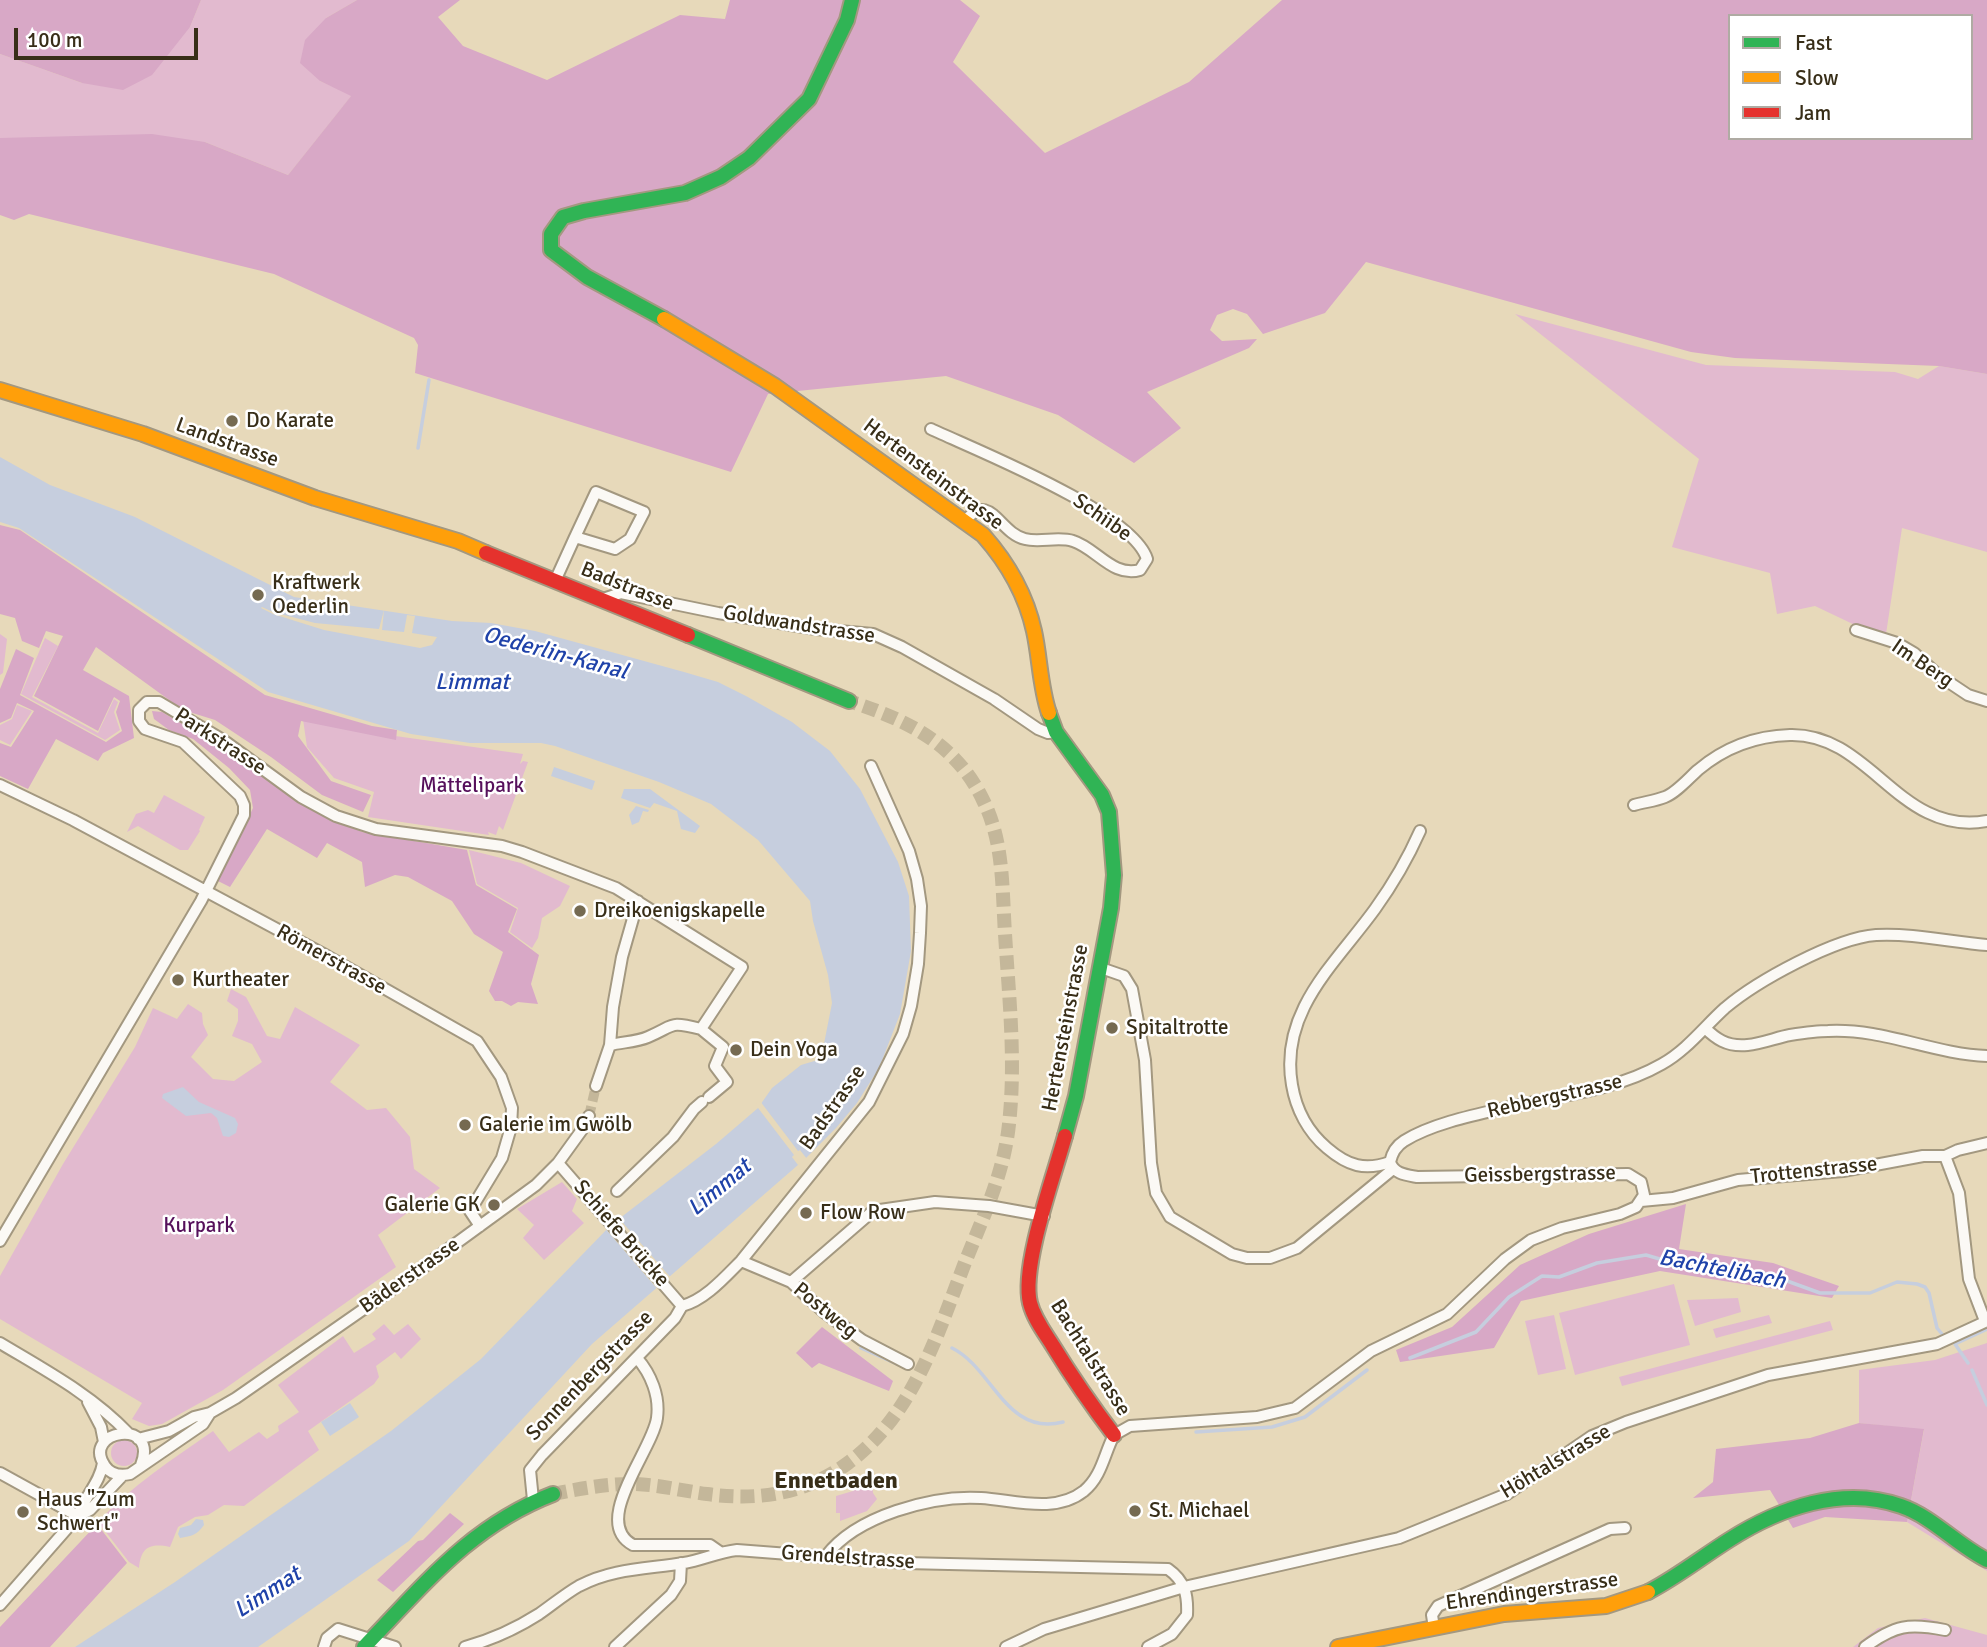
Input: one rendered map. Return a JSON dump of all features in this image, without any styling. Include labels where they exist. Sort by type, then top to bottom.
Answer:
[{"type":"street","name":"Hertensteinstrasse","points":[[852,0],[847,20],[809,99],[749,158],[721,177],[685,193],[563,217],[551,234],[551,250],[587,278],[693,335],[775,386],[965,521],[996,548],[1013,573],[1034,630],[1046,703],[1056,732],[1102,796],[1108,812],[1113,888],[1101,968],[1076,1096],[1044,1216]]},
{"type":"street","name":"Landstrasse","points":[[0,390],[144,434],[316,498],[439,535]]},
{"type":"street","name":"Schiibe","points":[[930,429],[1046,481],[1111,520],[1135,539],[1147,559],[1140,570],[1126,571],[1111,566],[1073,541],[1035,541],[1016,536],[989,510],[975,510],[965,521]]},
{"type":"street","name":"Badstrasse","points":[[555,580],[575,537],[596,492],[645,512],[630,539],[615,549],[575,537]]},
{"type":"street","name":"Badstrasse","points":[[439,535],[603,599],[844,699]]},
{"type":"street","name":"Goldwandstrasse","points":[[603,599],[621,593],[804,627],[873,634],[902,647],[994,699],[1038,729],[1048,733],[1056,732]]},
{"type":"street","name":"Im Berg","points":[[1856,630],[1897,643],[1968,695],[1987,701]]},
{"type":"street","name":"Parkstrasse","points":[[1,1235],[159,974],[205,892],[245,810],[243,800],[219,773],[183,742],[145,729],[139,721],[139,710],[144,704],[159,702],[223,740],[301,797],[349,821],[376,829],[502,846],[616,888],[638,901]]},
{"type":"street","points":[[1634,805],[1667,796],[1717,754],[1759,738],[1800,735],[1822,740],[1843,751],[1926,814],[1961,824],[1987,821]]},
{"type":"street","name":"Badstrasse","points":[[682,1306],[692,1304],[741,1261],[869,1102],[903,1034],[918,964],[920,906],[909,851],[871,766]]},
{"type":"street","name":"Römerstrasse","points":[[0,785],[73,820],[327,956],[477,1041],[501,1077],[512,1108],[511,1128],[502,1157],[470,1210],[480,1226]]},
{"type":"street","name":"Geissbergstrasse","points":[[1114,1435],[1136,1425],[1272,1415],[1295,1408],[1371,1351],[1447,1314],[1505,1259],[1531,1240],[1562,1228],[1620,1214],[1636,1207],[1642,1201],[1644,1193],[1641,1182],[1628,1174],[1417,1177],[1399,1173],[1392,1165],[1361,1167],[1335,1154],[1316,1138],[1304,1121],[1295,1102],[1290,1057],[1296,1023],[1308,995],[1375,908],[1404,864],[1420,831]]},
{"type":"street","points":[[596,1086],[610,1045],[613,1007],[622,957],[638,901],[742,968],[701,1029]]},
{"type":"street","name":"Rebbergstrasse","points":[[1101,968],[1124,976],[1132,989],[1145,1060],[1151,1163],[1156,1193],[1170,1217],[1232,1254],[1247,1258],[1270,1258],[1297,1248],[1392,1165],[1394,1150],[1404,1140],[1493,1111],[1600,1088],[1633,1078],[1677,1054],[1725,1009],[1772,978],[1838,945],[1877,935],[1987,945]]},
{"type":"street","points":[[610,1045],[647,1038],[669,1025],[680,1024],[701,1029],[723,1047],[715,1066],[727,1082],[694,1109],[673,1137],[617,1191]]},
{"type":"street","points":[[1705,1028],[1724,1042],[1733,1044],[1752,1044],[1789,1035],[1843,1031],[1899,1038],[1955,1053],[1987,1056]]},
{"type":"street","name":"Bäderstrasse","points":[[133,1436],[169,1432],[194,1417],[210,1413],[264,1380],[536,1185],[558,1163],[589,1116]]},
{"type":"street","name":"Trottenstrasse","points":[[1642,1201],[1662,1200],[1738,1180],[1843,1171],[1923,1156],[1945,1156],[1987,1143]]},
{"type":"street","points":[[1945,1156],[1959,1193],[1969,1279],[1986,1321]]},
{"type":"street","name":"Schiefe Brücke","points":[[558,1163],[682,1306]]},
{"type":"street","points":[[791,1282],[873,1211],[927,1202],[948,1202],[1044,1216]]},
{"type":"street","name":"Bachtalstrasse","points":[[826,1556],[843,1537],[855,1529],[933,1499],[982,1498],[1051,1504],[1074,1497],[1092,1483],[1099,1473],[1114,1435],[1076,1383],[1036,1319],[1030,1303],[1029,1273],[1044,1216]]},
{"type":"street","name":"Postweg","points":[[741,1261],[791,1282],[824,1312],[862,1340],[908,1364]]},
{"type":"street","name":"Sonnenbergstrasse","points":[[533,1500],[530,1470],[542,1454],[675,1318],[682,1306]]},
{"type":"street","name":"Höhtalstrasse","points":[[1006,1647],[1044,1629],[1184,1587],[1399,1538],[1507,1494],[1592,1436],[1626,1422],[1768,1375],[1937,1344],[1986,1321]]},
{"type":"street","points":[[0,1343],[71,1385],[133,1436],[144,1451],[141,1465],[123,1475],[90,1510],[78,1516],[0,1605]]},
{"type":"street","name":"Grendelstrasse","points":[[637,1358],[651,1377],[657,1418],[621,1504],[617,1525],[621,1534],[633,1545],[710,1545],[720,1552],[737,1550],[905,1563],[1168,1569],[1178,1576],[1184,1587]]},
{"type":"street","points":[[87,1399],[101,1427],[104,1442],[101,1456],[103,1463],[111,1472],[123,1475]]},
{"type":"street","name":"Bäderstrasse","points":[[141,1465],[203,1424],[210,1413]]},
{"type":"street","points":[[104,1442],[115,1434],[133,1436]]},
{"type":"street","points":[[78,1516],[82,1502],[99,1477],[103,1463]]},
{"type":"street","points":[[0,1473],[78,1516]]},
{"type":"street","points":[[367,1644],[469,1540],[506,1514],[533,1500],[554,1494]]},
{"type":"street","name":"Ehrendingerstrasse","points":[[1338,1647],[1500,1614],[1590,1609],[1623,1602],[1678,1577],[1746,1529],[1787,1511],[1836,1499],[1881,1500],[1903,1507],[1987,1560]]},
{"type":"street","points":[[1434,1628],[1432,1615],[1438,1606],[1610,1530],[1625,1528]]},
{"type":"street","points":[[465,1647],[501,1634],[537,1615],[580,1586],[600,1577],[620,1571],[702,1559],[720,1552]]},
{"type":"street","points":[[615,1647],[671,1595],[680,1581],[681,1563]]},
{"type":"street","points":[[1148,1647],[1172,1634],[1183,1622],[1187,1607],[1184,1587]]},
{"type":"street","points":[[1865,1647],[1882,1634],[1897,1628],[1919,1625],[1945,1630]]},
{"type":"street","points":[[324,1647],[327,1638],[338,1629],[351,1632],[367,1644],[396,1647]]},
{"type":"green space","points":[[201,0],[357,0],[326,18],[320,81],[352,95],[288,175],[205,142],[0,138],[0,54],[82,83],[190,27]]},
{"type":"green space","points":[[1515,314],[1706,365],[1895,372],[1918,379],[1939,366],[1987,374],[1987,552],[1902,528],[1886,634],[1857,626],[1815,606],[1777,614],[1770,573],[1672,547],[1699,459]]},
{"type":"green space","points":[[0,634],[7,639],[3,673],[0,675]]},
{"type":"green space","points":[[45,638],[58,646],[32,697],[98,733],[114,699],[118,702],[114,712],[120,730],[105,740],[21,694]]},
{"type":"green space","points":[[17,705],[32,711],[10,745],[0,740],[0,725],[12,719]]},
{"type":"green space","name":"Mättelipark","points":[[302,712],[360,731],[523,754],[520,764],[523,761],[528,762],[503,830],[499,826],[496,835],[488,832],[489,835],[368,817],[374,792],[334,778],[307,747]]},
{"type":"green space","points":[[164,795],[205,817],[188,850],[180,850],[138,826],[127,832],[136,814],[148,810],[154,813]]},
{"type":"green space","points":[[469,850],[521,863],[570,886],[560,906],[542,918],[538,938],[532,948],[510,932],[518,908],[477,884]]},
{"type":"green space","name":"Kurpark","points":[[231,989],[246,997],[267,1036],[280,1039],[295,1007],[360,1045],[330,1082],[367,1110],[386,1108],[410,1137],[414,1169],[440,1188],[378,1235],[396,1267],[223,1390],[162,1424],[149,1426],[132,1419],[142,1403],[0,1319],[0,1276],[63,1164],[135,1047],[153,1008],[177,1019],[188,1004],[202,1013],[208,1035],[191,1057],[213,1079],[234,1081],[262,1062],[252,1044],[232,1036],[238,1021],[238,1009],[227,1001]]},
{"type":"green space","points":[[562,1182],[577,1199],[572,1211],[584,1223],[544,1260],[523,1238],[534,1225],[517,1209]]},
{"type":"green space","points":[[1674,1284],[1690,1345],[1575,1375],[1559,1313]]},
{"type":"green space","points":[[1738,1298],[1741,1312],[1695,1326],[1687,1300]]},
{"type":"green space","points":[[1554,1315],[1566,1369],[1538,1375],[1525,1321]]},
{"type":"green space","points":[[1769,1315],[1772,1323],[1716,1338],[1713,1329]]},
{"type":"green space","points":[[1830,1321],[1833,1330],[1622,1386],[1619,1377]]},
{"type":"green space","points":[[384,1324],[394,1335],[408,1324],[421,1339],[401,1359],[395,1352],[376,1366],[379,1377],[374,1384],[308,1431],[319,1450],[244,1506],[224,1505],[208,1515],[195,1517],[178,1527],[170,1547],[152,1546],[144,1551],[139,1568],[129,1562],[98,1522],[111,1509],[153,1473],[213,1431],[229,1452],[259,1432],[267,1439],[279,1431],[278,1426],[299,1412],[278,1385],[343,1336],[354,1353],[376,1339],[372,1334]]},
{"type":"green space","points":[[1987,1343],[1987,1571],[1907,1522],[1924,1430],[1859,1423],[1859,1370],[1935,1360]]},
{"type":"green space","points":[[124,1440],[134,1443],[137,1453],[134,1463],[124,1466],[114,1463],[111,1453],[114,1443]]},
{"type":"green space","points":[[866,1478],[872,1480],[873,1493],[877,1499],[867,1511],[840,1521],[840,1513],[836,1513],[836,1496],[853,1491]]},
{"type":"green space","points":[[1925,1618],[1987,1635],[1987,1647],[1853,1647],[1878,1628]]},
{"type":"shaded area","points":[[0,0],[201,0],[190,27],[152,75],[123,90],[82,83],[0,54]]},
{"type":"shaded area","points":[[357,0],[460,0],[438,17],[463,46],[547,80],[680,15],[725,19],[730,0],[960,0],[980,16],[953,62],[1045,153],[1189,82],[1282,0],[1987,0],[1987,374],[1939,366],[1735,358],[1691,352],[1366,262],[1325,313],[1263,334],[1247,314],[1233,309],[1217,315],[1210,330],[1222,341],[1257,339],[1249,348],[1147,392],[1181,428],[1134,463],[1058,415],[946,376],[768,394],[731,472],[415,373],[418,345],[414,338],[274,274],[29,214],[14,220],[0,215],[0,138],[152,134],[205,142],[288,175],[351,96],[320,81],[300,63],[305,40],[326,18]]},
{"type":"shaded area","points":[[0,525],[20,530],[265,695],[372,726],[397,730],[396,740],[301,721],[298,736],[331,781],[371,795],[363,812],[322,795],[215,720],[183,710],[96,647],[83,670],[129,696],[134,738],[103,753],[98,761],[56,739],[28,789],[0,776],[0,743],[11,747],[34,711],[17,703],[11,718],[0,723],[0,689],[16,649],[34,658],[20,695],[106,742],[122,731],[116,712],[120,701],[114,697],[98,731],[34,696],[63,636],[46,631],[39,648],[22,641],[15,618],[0,614]]},
{"type":"shaded area","points":[[152,711],[162,712],[229,752],[288,795],[362,832],[467,850],[476,885],[517,909],[508,932],[539,955],[531,984],[538,1004],[518,1002],[511,1006],[495,1001],[489,991],[503,952],[474,934],[452,901],[408,877],[395,875],[365,887],[362,862],[327,843],[317,858],[267,829],[230,887],[218,881],[253,808],[250,790],[229,768],[193,739],[169,730],[154,719]]},
{"type":"shaded area","points":[[1686,1204],[1679,1249],[1773,1263],[1839,1286],[1832,1298],[1660,1271],[1521,1301],[1494,1348],[1400,1362],[1396,1350],[1452,1327],[1520,1265],[1589,1234]]},
{"type":"shaded area","points":[[822,1327],[893,1381],[889,1391],[819,1363],[812,1368],[796,1353]]},
{"type":"shaded area","points":[[1859,1423],[1924,1429],[1907,1522],[1825,1517],[1793,1528],[1770,1490],[1693,1498],[1713,1482],[1716,1449],[1810,1438]]},
{"type":"shaded area","points":[[450,1513],[464,1524],[393,1592],[377,1580],[418,1541],[423,1540]]},
{"type":"shaded area","points":[[97,1524],[127,1563],[50,1647],[0,1647],[0,1627]]},
{"type":"water","name":"Limmat","points":[[0,457],[50,485],[135,517],[294,597],[535,631],[718,682],[792,722],[830,751],[860,789],[898,862],[909,896],[911,951],[900,1014],[879,1068],[857,1103],[836,1128],[806,1158],[592,1344],[409,1541],[258,1647],[75,1647],[175,1582],[391,1431],[481,1359],[611,1225],[716,1144],[758,1108],[772,1088],[801,1065],[821,1059],[832,1003],[828,975],[810,901],[758,840],[711,804],[659,782],[555,746],[541,743],[470,743],[411,734],[268,692],[19,528],[0,522]]},
{"type":"water","points":[[554,767],[595,781],[592,790],[551,776]]},
{"type":"water","points":[[624,789],[650,789],[700,826],[695,833],[681,829],[677,811],[654,803],[650,808],[621,798]]},
{"type":"water","points":[[636,806],[649,810],[643,811],[639,822],[632,825],[629,815]]},
{"type":"water","points":[[183,1087],[199,1102],[235,1118],[238,1124],[236,1133],[229,1137],[223,1136],[217,1118],[211,1113],[186,1116],[162,1098],[163,1094]]},
{"type":"water","points":[[350,1403],[359,1417],[330,1436],[321,1422]]},
{"type":"water","points":[[196,1519],[203,1520],[204,1525],[194,1534],[180,1538],[180,1528],[191,1525]]},
{"type":"pier","points":[[262,607],[315,623],[379,629],[384,610],[382,630],[404,632],[407,615],[415,616],[412,633],[437,637],[432,645],[420,648],[324,630],[273,614]]},
{"type":"pier","points":[[760,1101],[807,1159],[798,1165],[792,1157],[794,1155],[755,1104]]},
{"type":"pier","points":[[617,1216],[672,1279],[659,1291],[604,1227]]},
{"type":"waterway","points":[[418,448],[429,380]]},
{"type":"waterway","name":"Bachtelibach","points":[[1410,1358],[1476,1332],[1509,1297],[1542,1276],[1559,1277],[1597,1263],[1646,1255],[1694,1269],[1768,1274],[1820,1293],[1870,1293],[1897,1282],[1917,1284],[1925,1287],[1929,1293],[1937,1328],[1942,1334]]},
{"type":"waterway","name":"Bachtelibach","points":[[1968,1363],[1955,1344],[1987,1329]]},
{"type":"waterway","name":"Bachtelibach","points":[[861,1348],[897,1364]]},
{"type":"waterway","name":"Bachtelibach","points":[[952,1348],[979,1370],[1002,1398],[1027,1420],[1044,1424],[1063,1422]]},
{"type":"waterway","name":"Bachtelibach","points":[[1196,1432],[1272,1427],[1305,1417],[1367,1370]]},
{"type":"waterway","points":[[1972,1370],[1987,1405]]},
{"type":"tunnel","points":[[553,1494],[605,1485],[636,1484],[726,1496],[763,1495],[798,1488],[832,1474],[871,1443],[907,1397],[934,1343],[986,1210],[1003,1160],[1012,1077],[1002,882],[995,832],[972,780],[943,748],[909,725],[849,701]]},
{"type":"tunnel","points":[[589,1116],[596,1086]]},
{"type":"traffic: fast","points":[[664,319],[587,277],[551,250],[551,234],[563,217],[685,193],[721,177],[749,158],[809,99],[847,20],[852,0]]},
{"type":"traffic: fast","points":[[688,635],[849,701]]},
{"type":"traffic: fast","points":[[1049,713],[1056,732],[1102,795],[1109,812],[1114,875],[1111,908],[1076,1096],[1065,1136]]},
{"type":"traffic: fast","points":[[364,1647],[428,1580],[473,1540],[524,1507],[553,1494]]},
{"type":"traffic: fast","points":[[1648,1592],[1748,1528],[1790,1510],[1834,1499],[1879,1500],[1901,1506],[1924,1517],[1987,1560]]},
{"type":"traffic: slow","points":[[664,319],[775,386],[983,535],[1008,568],[1026,605],[1034,631],[1049,713]]},
{"type":"traffic: slow","points":[[0,390],[143,434],[315,498],[458,541],[486,553]]},
{"type":"traffic: slow","points":[[1338,1647],[1504,1614],[1606,1606],[1648,1592]]},
{"type":"traffic: jam","points":[[486,553],[688,635]]},
{"type":"traffic: jam","points":[[1065,1136],[1034,1244],[1028,1287],[1030,1303],[1060,1358],[1114,1435]]},
{"type":"place","name":"Do Karate","points":[[232,421]]},
{"type":"place","name":"Kraftwerk Oederlin","points":[[258,595]]},
{"type":"place","name":"Dreikoenigskapelle","points":[[580,911]]},
{"type":"place","name":"Kurtheater","points":[[178,980]]},
{"type":"place","name":"Spitaltrotte","points":[[1112,1028]]},
{"type":"place","name":"Dein Yoga","points":[[736,1050]]},
{"type":"place","name":"Galerie im Gwölb","points":[[465,1125]]},
{"type":"place","name":"Galerie GK","points":[[494,1205]]},
{"type":"place","name":"Flow Row","points":[[806,1213]]},
{"type":"place","name":"St. Michael","points":[[1135,1511]]},
{"type":"place","name":"Haus \"Zum Schwert\"","points":[[23,1512]]},
{"type":"district","name":"Ennetbaden","points":[[836,1482]]},
{"type":"water label","name":"Oederlin-Kanal","points":[[555,654]]}]
